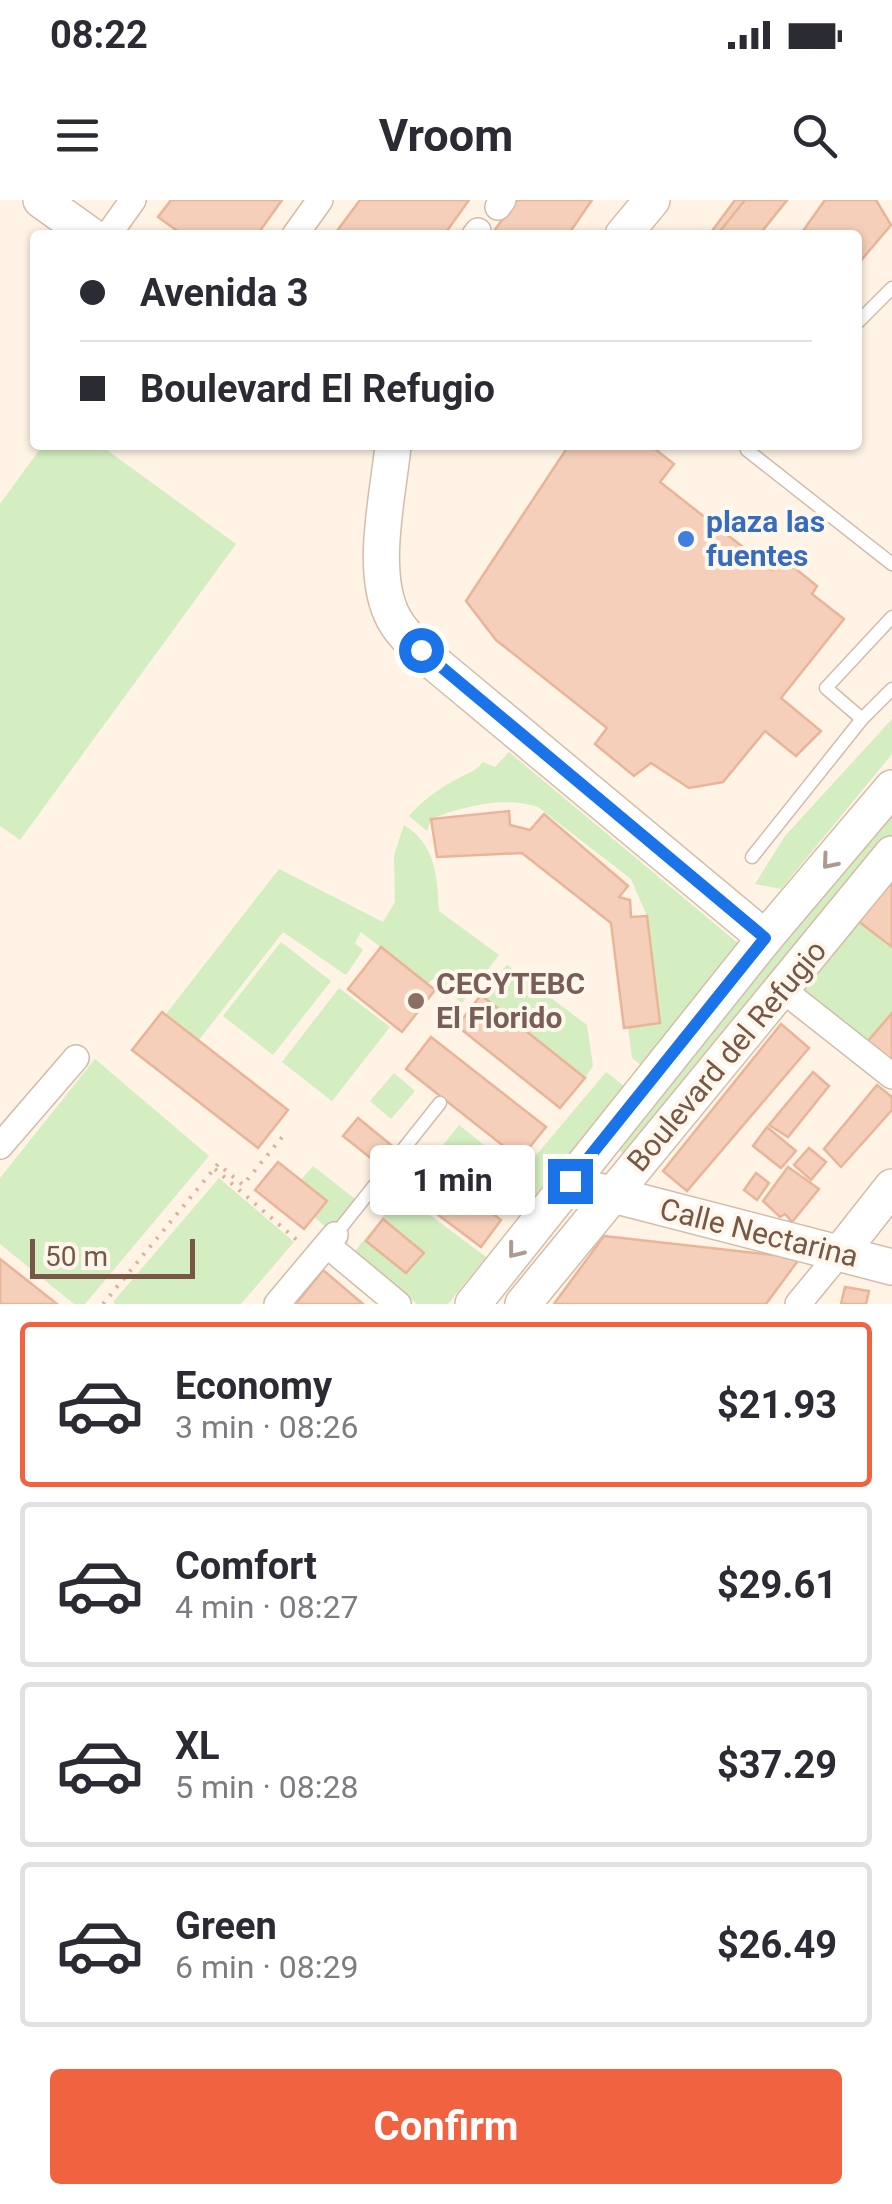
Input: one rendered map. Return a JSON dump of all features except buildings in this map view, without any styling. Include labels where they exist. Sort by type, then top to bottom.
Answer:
[{"type":"main road","points":[[41,200],[83,230]]},
{"type":"main road","points":[[626,230],[652,200]]},
{"type":"main road","points":[[394,450],[381,579],[394,618],[406,634],[437,665],[765,938]]},
{"type":"main road","points":[[473,1304],[765,938],[892,788]]},
{"type":"main road","name":"Boulevard del Refugio","points":[[524,1304],[892,854]]},
{"type":"main road","name":"Calle Nectarina","points":[[570,1181],[611,1196],[892,1267]]},
{"type":"main road","points":[[840,1253],[892,1187]]},
{"type":"street","points":[[112,230],[133,200]]},
{"type":"street","points":[[299,230],[320,200]]},
{"type":"street","points":[[784,990],[892,1076]]},
{"type":"street","points":[[0,1146],[76,1058]]},
{"type":"street","points":[[277,1304],[326,1246],[398,1304]]},
{"type":"street","points":[[798,1304],[840,1253]]},
{"type":"lane","points":[[862,318],[892,288]]},
{"type":"lane","points":[[747,450],[892,564]]},
{"type":"lane","points":[[862,719],[826,688],[892,618]]},
{"type":"lane","points":[[752,857],[862,719],[892,689]]},
{"type":"lane","points":[[326,1246],[440,1103]]},
{"type":"path","points":[[103,1304],[218,1164],[243,1186],[284,1136]]},
{"type":"path","points":[[214,1169],[326,1246]]},
{"type":"green space","points":[[39,450],[107,450],[236,544],[20,840],[0,826],[0,504]]},
{"type":"green space","points":[[892,719],[892,754],[781,889],[755,884],[785,836]]},
{"type":"green space","points":[[509,752],[739,944],[641,1065],[632,1058],[628,1027],[660,1023],[647,916],[631,879],[538,807],[512,802],[470,807],[431,819],[427,831],[409,816],[442,787],[483,762],[495,767]]},
{"type":"green space","points":[[892,806],[892,840],[633,1162],[610,1142]]},
{"type":"green space","points":[[404,825],[429,852],[439,911],[499,955],[462,1003],[433,979],[427,984],[361,932],[355,943],[363,950],[346,975],[283,932],[199,1040],[166,1014],[279,869],[383,922],[395,902],[394,855]]},
{"type":"green space","points":[[853,917],[892,947],[892,1011],[865,1043],[797,986]]},
{"type":"green space","points":[[281,942],[331,981],[273,1055],[223,1016]]},
{"type":"green space","points":[[507,965],[587,1025],[593,1066],[585,1078],[481,995]]},
{"type":"green space","points":[[339,988],[390,1027],[332,1101],[282,1062]]},
{"type":"green space","points":[[95,1059],[209,1156],[85,1304],[74,1304],[0,1244],[0,1178]]},
{"type":"green space","points":[[606,1072],[624,1086],[532,1200],[512,1184]]},
{"type":"green space","points":[[394,1073],[415,1091],[391,1119],[370,1101]]},
{"type":"green space","points":[[459,1125],[505,1162],[485,1186],[440,1149]]},
{"type":"green space","points":[[313,1166],[355,1199],[330,1230],[314,1217],[326,1201],[300,1181]]},
{"type":"green space","points":[[219,1178],[294,1242],[241,1304],[115,1304],[113,1302]]},
{"type":"green space","points":[[402,1194],[486,1257],[448,1304],[417,1304],[354,1252]]},
{"type":"place","name":"plaza las fuentes","points":[[686,539]]},
{"type":"place","name":"CECYTEBC El Florido","points":[[416,1001]]},
{"type":"route","points":[[421,650],[765,938],[570,1181]]}]
